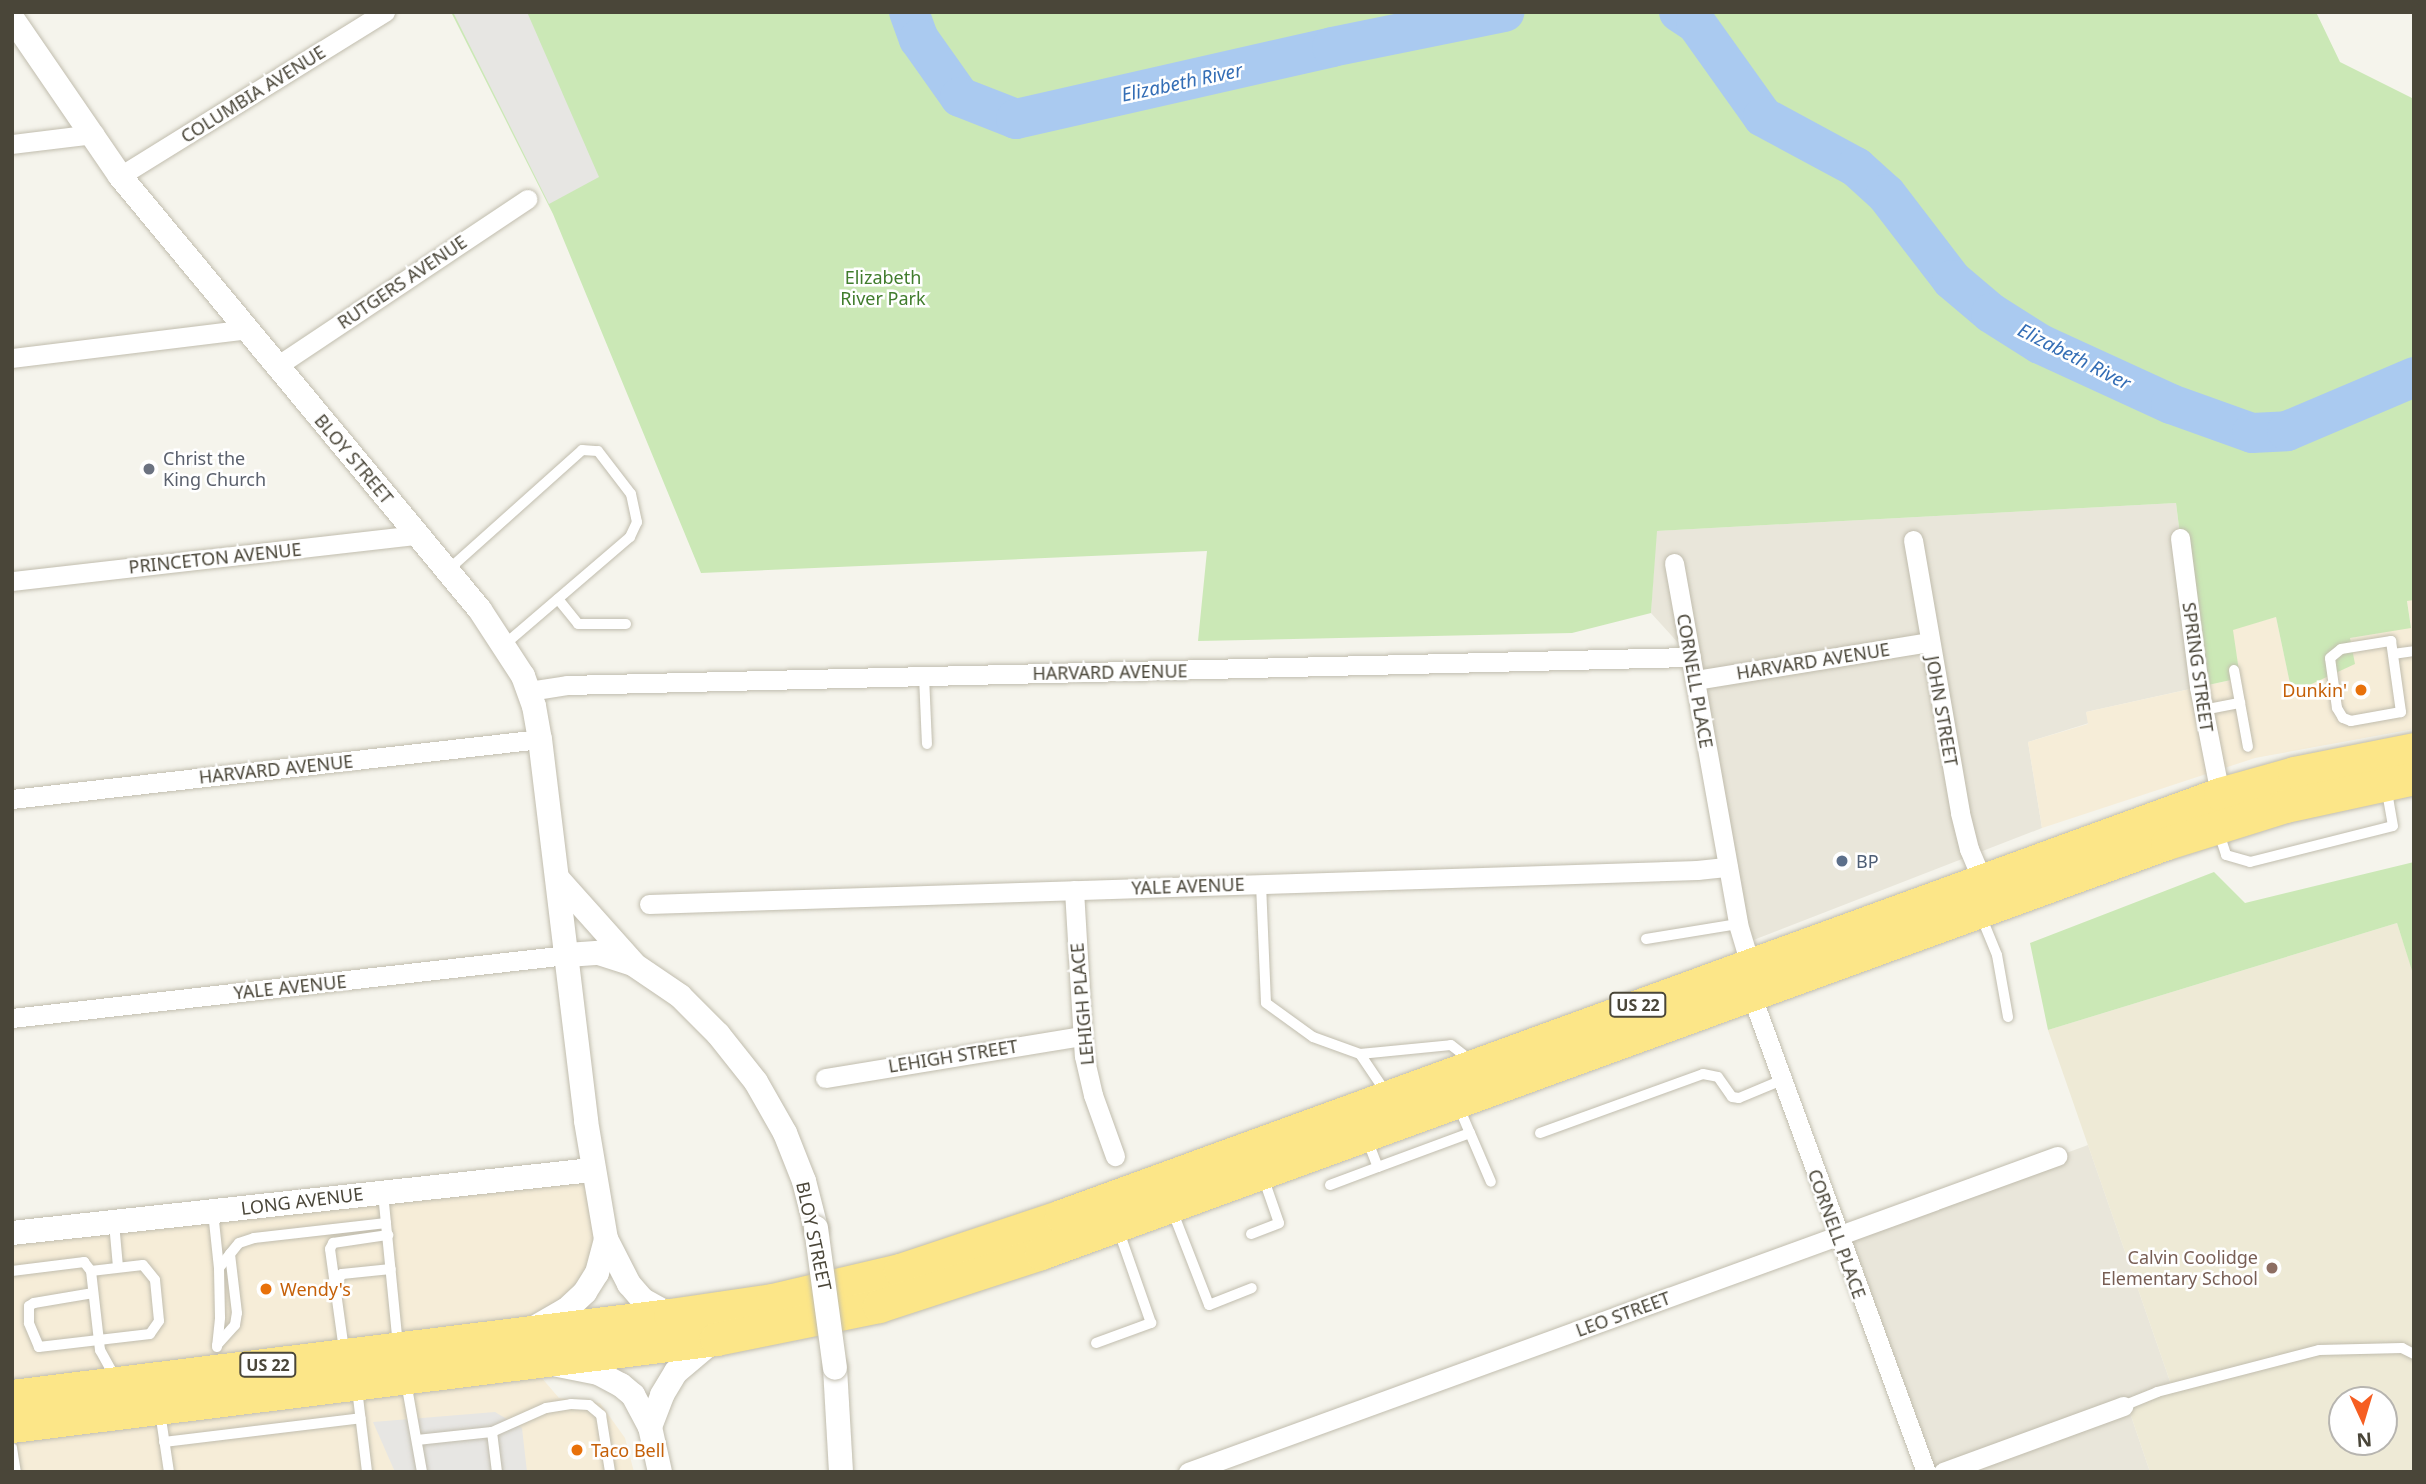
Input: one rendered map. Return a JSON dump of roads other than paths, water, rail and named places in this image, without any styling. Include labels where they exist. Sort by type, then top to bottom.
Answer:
[{"type":"highway","name":"US 22","points":[[527,1348],[670,1315],[783,1297],[931,1261],[1475,1064],[1750,979],[2218,810],[2294,773],[2414,749]]},
{"type":"highway","name":"US 22","points":[[2218,810],[2285,806],[2400,781]]},
{"type":"highway","name":"US 22","points":[[12,1426],[159,1408],[350,1370],[402,1363],[527,1348],[716,1339],[816,1320],[920,1295],[1457,1102],[1750,979]]},
{"type":"highway","name":"US 22","points":[[12,1396],[118,1383],[216,1358],[350,1370]]},
{"type":"street","name":"COLUMBIA AVENUE","points":[[120,176],[385,12]]},
{"type":"street","name":"BLOY STREET","points":[[12,18],[94,134],[120,176],[448,570],[504,644],[530,691],[540,740],[558,879],[592,1170],[606,1239],[629,1284],[643,1300],[670,1315]]},
{"type":"street","points":[[12,144],[94,134]]},
{"type":"street","name":"RUTGERS AVENUE","points":[[277,366],[527,199]]},
{"type":"street","points":[[12,358],[247,329]]},
{"type":"street","name":"PRINCETON AVENUE","points":[[12,581],[418,535]]},
{"type":"street","name":"SPRING STREET","points":[[2180,538],[2218,810]]},
{"type":"street","name":"JOHN STREET","points":[[1913,540],[1962,822],[1980,896]]},
{"type":"street","name":"CORNELL PLACE","points":[[1674,563],[1750,979],[1782,1080],[1838,1237],[1926,1472]]},
{"type":"street","name":"HARVARD AVENUE","points":[[1695,680],[1930,642]]},
{"type":"street","name":"HARVARD AVENUE","points":[[530,691],[567,685],[1691,657]]},
{"type":"street","name":"HARVARD AVENUE","points":[[12,799],[540,740]]},
{"type":"street","name":"YALE AVENUE","points":[[649,904],[1728,867]]},
{"type":"street","points":[[558,879],[633,964]]},
{"type":"street","name":"LEHIGH PLACE","points":[[1074,890],[1081,1036],[1093,1095],[1115,1156]]},
{"type":"street","name":"BLOY STREET","points":[[567,955],[598,953],[633,964],[680,996],[718,1034],[756,1083],[790,1144],[804,1181],[816,1228],[835,1368],[841,1472]]},
{"type":"street","name":"YALE AVENUE","points":[[12,1018],[567,955]]},
{"type":"street","name":"LEHIGH STREET","points":[[825,1078],[1081,1036]]},
{"type":"street","name":"LEO STREET","points":[[1188,1472],[2057,1156]]},
{"type":"street","name":"LONG AVENUE","points":[[12,1233],[592,1170]]},
{"type":"street","name":"BLOY STREET","points":[[527,1348],[585,1292],[597,1273],[606,1239]]},
{"type":"street","points":[[650,1427],[662,1395],[676,1371],[716,1339]]},
{"type":"street","points":[[527,1348],[611,1378],[633,1395],[650,1427],[660,1472]]},
{"type":"street","points":[[1943,1472],[2123,1406]]},
{"type":"lane","points":[[448,570],[582,450],[598,451],[631,494],[638,522],[631,537],[504,644]]},
{"type":"lane","points":[[558,598],[578,624],[626,624]]},
{"type":"lane","points":[[2391,641],[2393,654],[2401,712],[2351,721],[2343,718],[2337,708],[2332,685],[2330,658],[2341,649],[2391,641]]},
{"type":"lane","points":[[2393,654],[2414,651]]},
{"type":"lane","points":[[2234,670],[2248,747]]},
{"type":"lane","points":[[924,676],[927,744]]},
{"type":"lane","points":[[2203,710],[2240,703]]},
{"type":"lane","points":[[2218,810],[2226,855],[2250,862],[2393,826],[2400,781]]},
{"type":"lane","points":[[1261,884],[1266,1003],[1313,1037],[1360,1054],[1451,1045],[1475,1064]]},
{"type":"lane","points":[[1980,896],[1997,955],[2008,1017]]},
{"type":"lane","points":[[1646,939],[1738,924]]},
{"type":"lane","points":[[1360,1054],[1388,1096]]},
{"type":"lane","points":[[1540,1133],[1703,1074],[1718,1077],[1732,1097],[1739,1098],[1782,1080]]},
{"type":"lane","points":[[1457,1102],[1490,1182]]},
{"type":"lane","points":[[1330,1185],[1470,1133]]},
{"type":"lane","points":[[1366,1135],[1378,1167]]},
{"type":"lane","points":[[1251,1234],[1279,1223],[1261,1173]]},
{"type":"lane","points":[[383,1191],[402,1363],[422,1472]]},
{"type":"lane","points":[[1170,1206],[1209,1305],[1252,1288]]},
{"type":"lane","points":[[212,1211],[219,1268],[220,1317],[216,1358]]},
{"type":"lane","points":[[114,1222],[118,1268]]},
{"type":"lane","points":[[219,1268],[239,1243],[254,1238],[386,1223]]},
{"type":"lane","points":[[1096,1343],[1151,1323],[1116,1226]]},
{"type":"lane","points":[[367,1472],[330,1249],[333,1243],[388,1236]]},
{"type":"lane","points":[[216,1358],[235,1325],[237,1313],[230,1254]]},
{"type":"lane","points":[[12,1271],[84,1262],[91,1271],[100,1350],[118,1383]]},
{"type":"lane","points":[[91,1271],[143,1265],[155,1280],[159,1321],[150,1334],[39,1347],[27,1311],[34,1303],[93,1293]]},
{"type":"lane","points":[[335,1285],[342,1274],[391,1269]]},
{"type":"lane","points":[[2123,1406],[2157,1392],[2319,1350],[2402,1348],[2414,1354]]},
{"type":"lane","points":[[416,1440],[492,1432],[546,1409],[571,1404],[589,1405],[601,1415],[610,1472]]},
{"type":"lane","points":[[159,1408],[169,1472]]},
{"type":"lane","points":[[164,1442],[360,1418]]},
{"type":"lane","points":[[492,1432],[496,1472]]},
{"type":"lane","points":[[12,1448],[16,1472]]},
{"type":"waterway","name":"Elizabeth River","points":[[909,12],[919,39],[960,97],[1016,119],[1332,47],[1504,12]]},
{"type":"waterway","name":"Elizabeth River","points":[[1679,12],[1696,23],[1763,117],[1856,167],[1886,194],[1952,280],[1991,313],[2040,344],[2171,404],[2252,433],[2287,431],[2414,377]]},
{"type":"place","name":"Christ the King Church","points":[[149,469]]},
{"type":"place","name":"Dunkin'","points":[[2361,690]]},
{"type":"place","name":"BP","points":[[1842,861]]},
{"type":"place","name":"Calvin Coolidge Elementary School","points":[[2272,1268]]},
{"type":"place","name":"Wendy's","points":[[266,1289]]},
{"type":"place","name":"Taco Bell","points":[[577,1450]]},
{"type":"park label","name":"Elizabeth River Park","points":[[883,288]]}]
